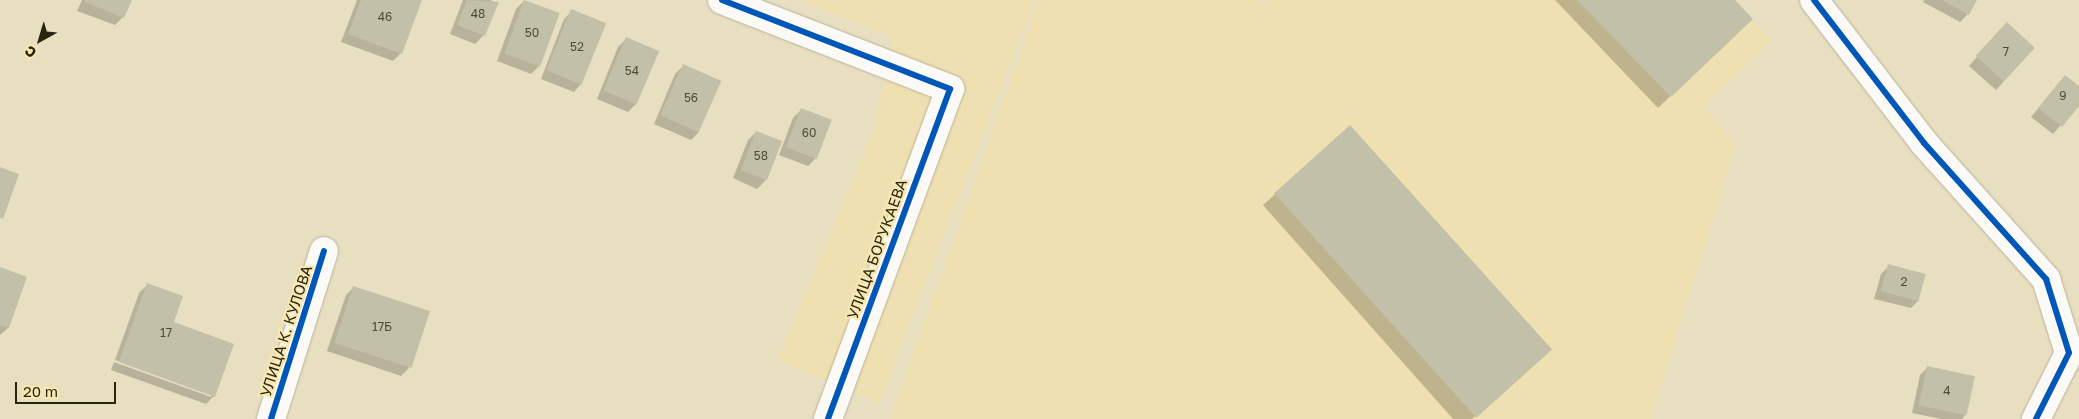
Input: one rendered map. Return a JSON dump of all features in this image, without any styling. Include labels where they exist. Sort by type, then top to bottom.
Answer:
[{"type":"street","name":"УЛИЦА БОРУКАЕВА","points":[[722,0],[950,88],[828,419]]},
{"type":"street","points":[[1814,0],[1924,143],[2046,279],[2074,356],[2036,419]]},
{"type":"street","name":"УЛИЦА К. КУЛОВА","points":[[271,419],[324,251]]},
{"type":"shaded area","points":[[797,0],[1035,0],[879,403],[778,360],[873,132],[893,37]]},
{"type":"shaded area","points":[[1039,0],[1257,0],[1279,14],[1261,0],[1732,0],[1771,41],[1703,106],[1736,144],[1651,419],[890,419]]},
{"type":"building","points":[[85,0],[132,0],[124,18],[85,2]]},
{"type":"building","points":[[361,0],[422,0],[402,54],[348,34]]},
{"type":"building","points":[[467,0],[499,2],[485,36],[457,25]]},
{"type":"building","points":[[524,0],[560,13],[540,67],[505,54]]},
{"type":"building","points":[[1577,0],[1735,0],[1753,19],[1671,97]]},
{"type":"building","points":[[1942,0],[1977,0],[1969,15]]},
{"type":"building","points":[[571,9],[606,23],[582,84],[546,70]]},
{"type":"building","points":[[2007,22],[2035,48],[2003,82],[1976,56]]},
{"type":"building","points":[[626,37],[659,51],[636,104],[603,90]]},
{"type":"building","points":[[683,64],[721,81],[699,132],[660,115]]},
{"type":"building","points":[[2065,75],[2079,86],[2079,106],[2062,127],[2038,108]]},
{"type":"building","points":[[801,108],[832,120],[817,159],[786,147]]},
{"type":"building","points":[[1350,125],[1552,349],[1476,418],[1274,193]]},
{"type":"building","points":[[756,131],[782,141],[767,180],[741,170]]},
{"type":"building","points":[[0,167],[19,174],[3,219],[0,218]]},
{"type":"building","points":[[1888,264],[1926,274],[1918,301],[1881,291]]},
{"type":"building","points":[[0,267],[27,277],[9,328],[0,325]]},
{"type":"building","points":[[147,283],[183,296],[174,322],[234,344],[215,397],[119,362]]},
{"type":"building","points":[[353,286],[430,311],[411,368],[334,343]]},
{"type":"building","points":[[1927,366],[1975,376],[1967,415],[1919,405]]},
{"type":"cycle path","points":[[722,0],[950,89],[828,419]]},
{"type":"cycle path","points":[[1814,0],[1924,143],[2046,279],[2069,353],[2036,419]]},
{"type":"cycle path","points":[[271,419],[324,251]]}]
